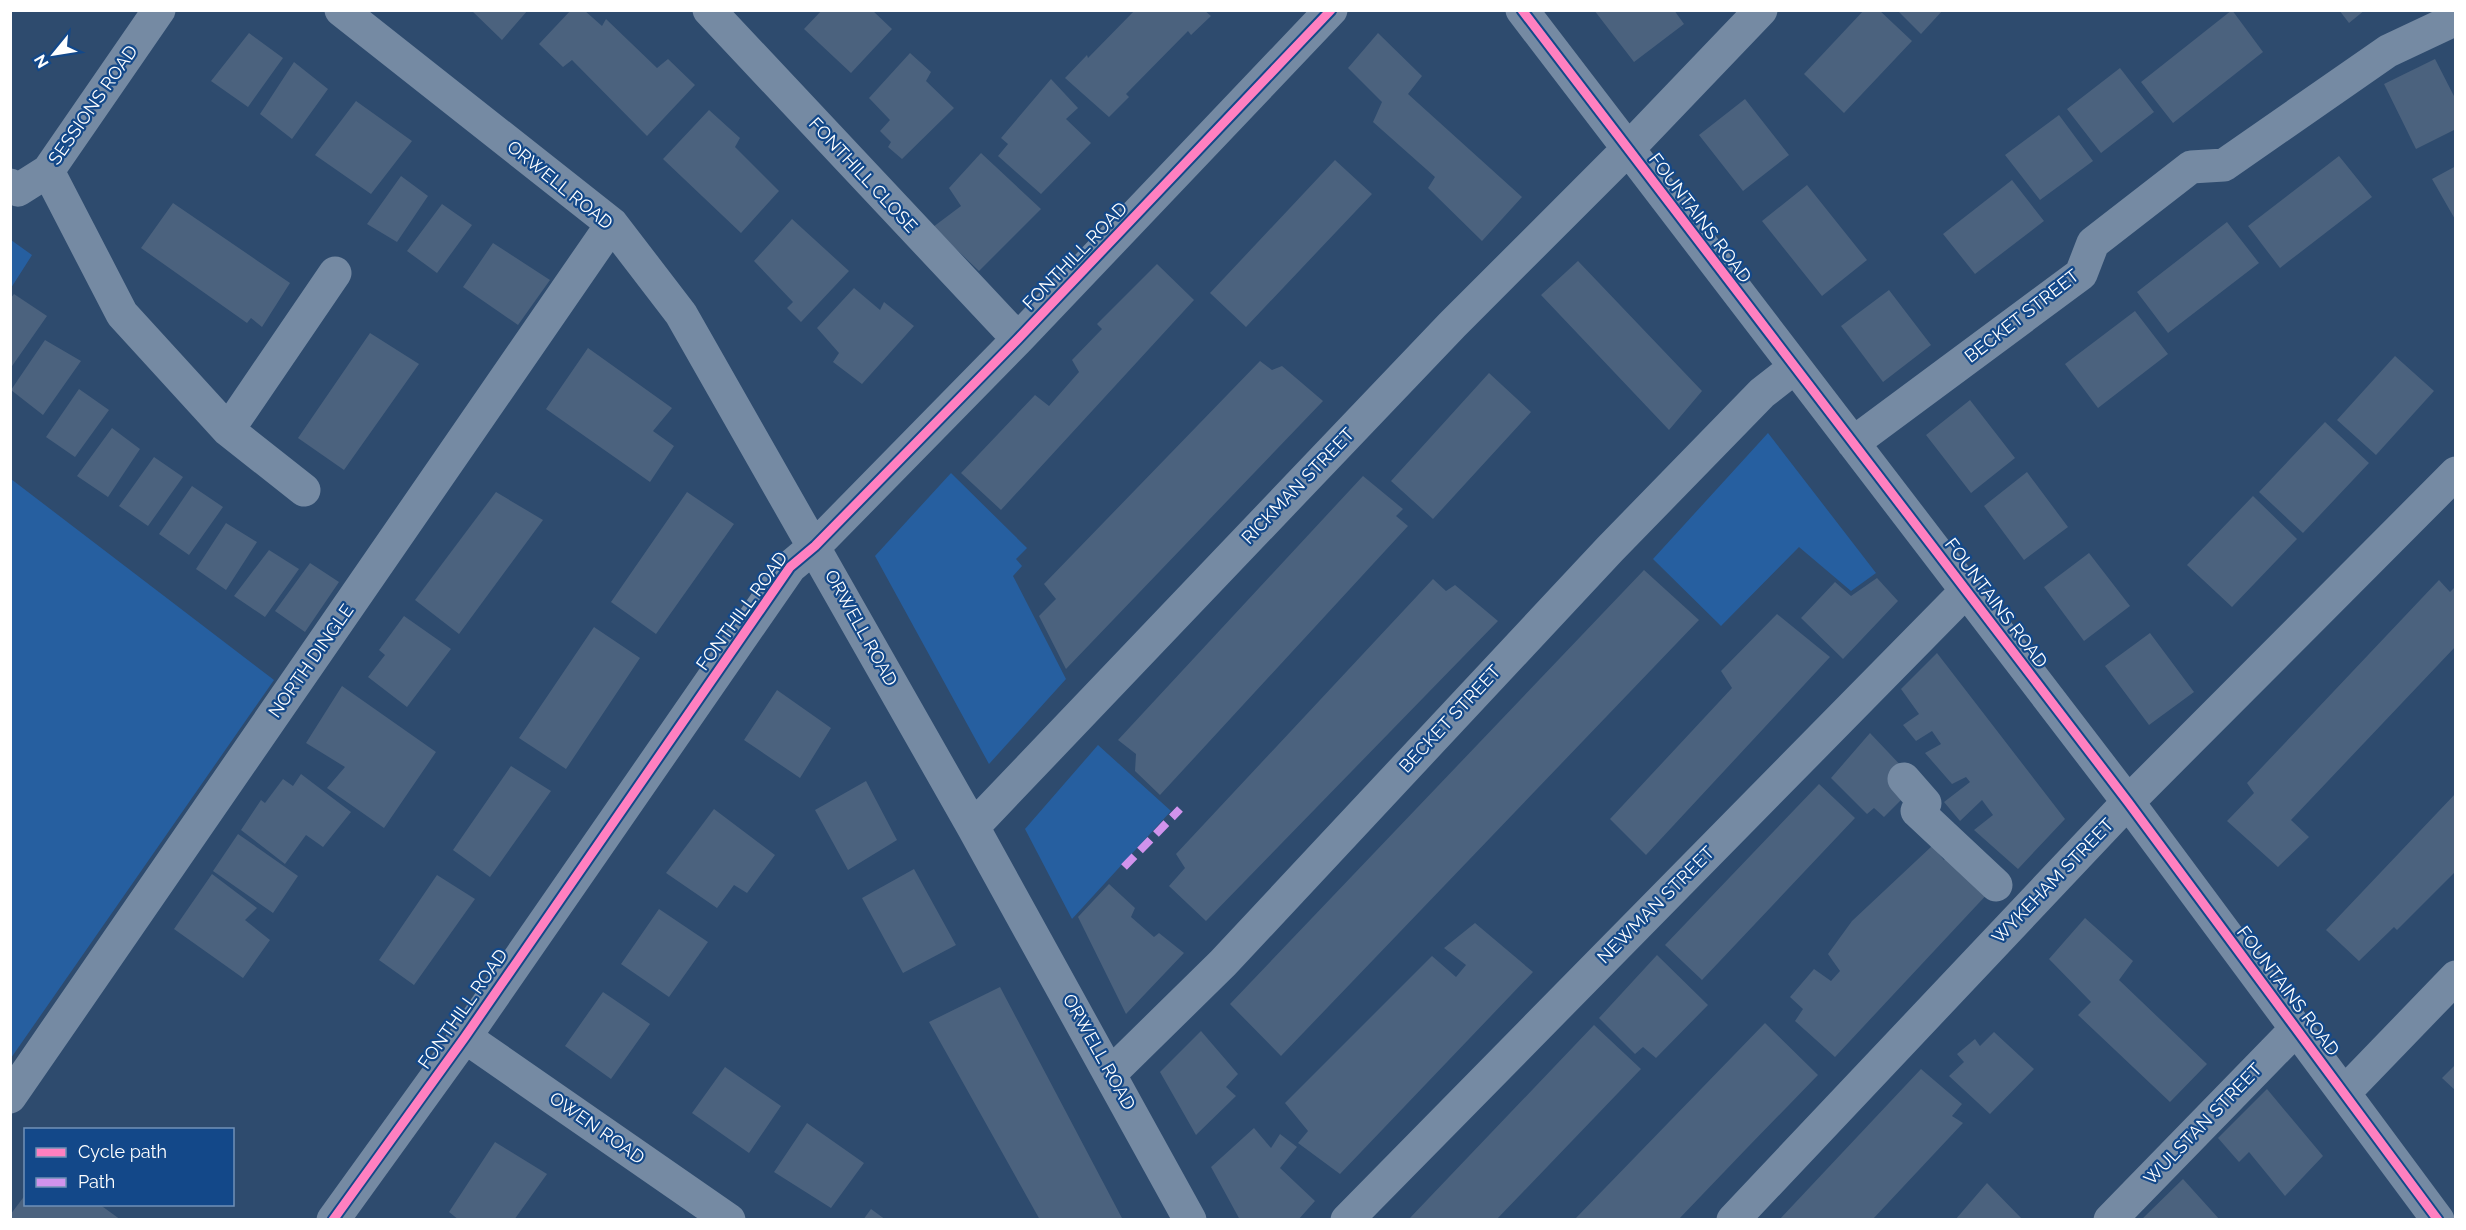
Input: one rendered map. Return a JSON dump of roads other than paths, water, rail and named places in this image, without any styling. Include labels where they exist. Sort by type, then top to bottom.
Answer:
[{"type":"street","name":"SESSIONS ROAD","points":[[14,188],[48,171],[159,10]]},
{"type":"street","name":"ORWELL ROAD","points":[[341,10],[612,224],[681,314],[974,827],[1190,1220]]},
{"type":"street","name":"FONTHILL CLOSE","points":[[709,10],[1018,339]]},
{"type":"street","name":"FONTHILL ROAD","points":[[333,1220],[465,1037],[790,567],[815,546],[1018,339],[1331,10]]},
{"type":"street","name":"FOUNTAINS ROAD","points":[[1522,10],[2127,802],[2438,1220]]},
{"type":"street","name":"RICKMAN STREET","points":[[974,827],[1452,325],[1627,150],[1761,10]]},
{"type":"street","name":"BECKET STREET","points":[[1853,443],[2081,274],[2093,243],[2192,167],[2224,165],[2388,51],[2456,20]]},
{"type":"street","points":[[48,171],[122,314],[228,430],[304,490]]},
{"type":"street","name":"NORTH DINGLE","points":[[10,1097],[612,224]]},
{"type":"street","points":[[228,430],[335,273]]},
{"type":"street","name":"BECKET STREET","points":[[1111,1073],[1223,963],[1610,549],[1762,393],[1794,368]]},
{"type":"street","name":"WYKEHAM STREET","points":[[1733,1220],[2127,802],[2456,473]]},
{"type":"street","name":"NEWMAN STREET","points":[[1347,1220],[1966,591]]},
{"type":"street","points":[[1904,779],[1925,802],[1917,811],[1996,885]]},
{"type":"street","points":[[2344,1093],[2456,977]]},
{"type":"street","name":"WULSTAN STREET","points":[[2110,1220],[2296,1029]]},
{"type":"street","name":"OWEN ROAD","points":[[465,1037],[729,1220]]}]
